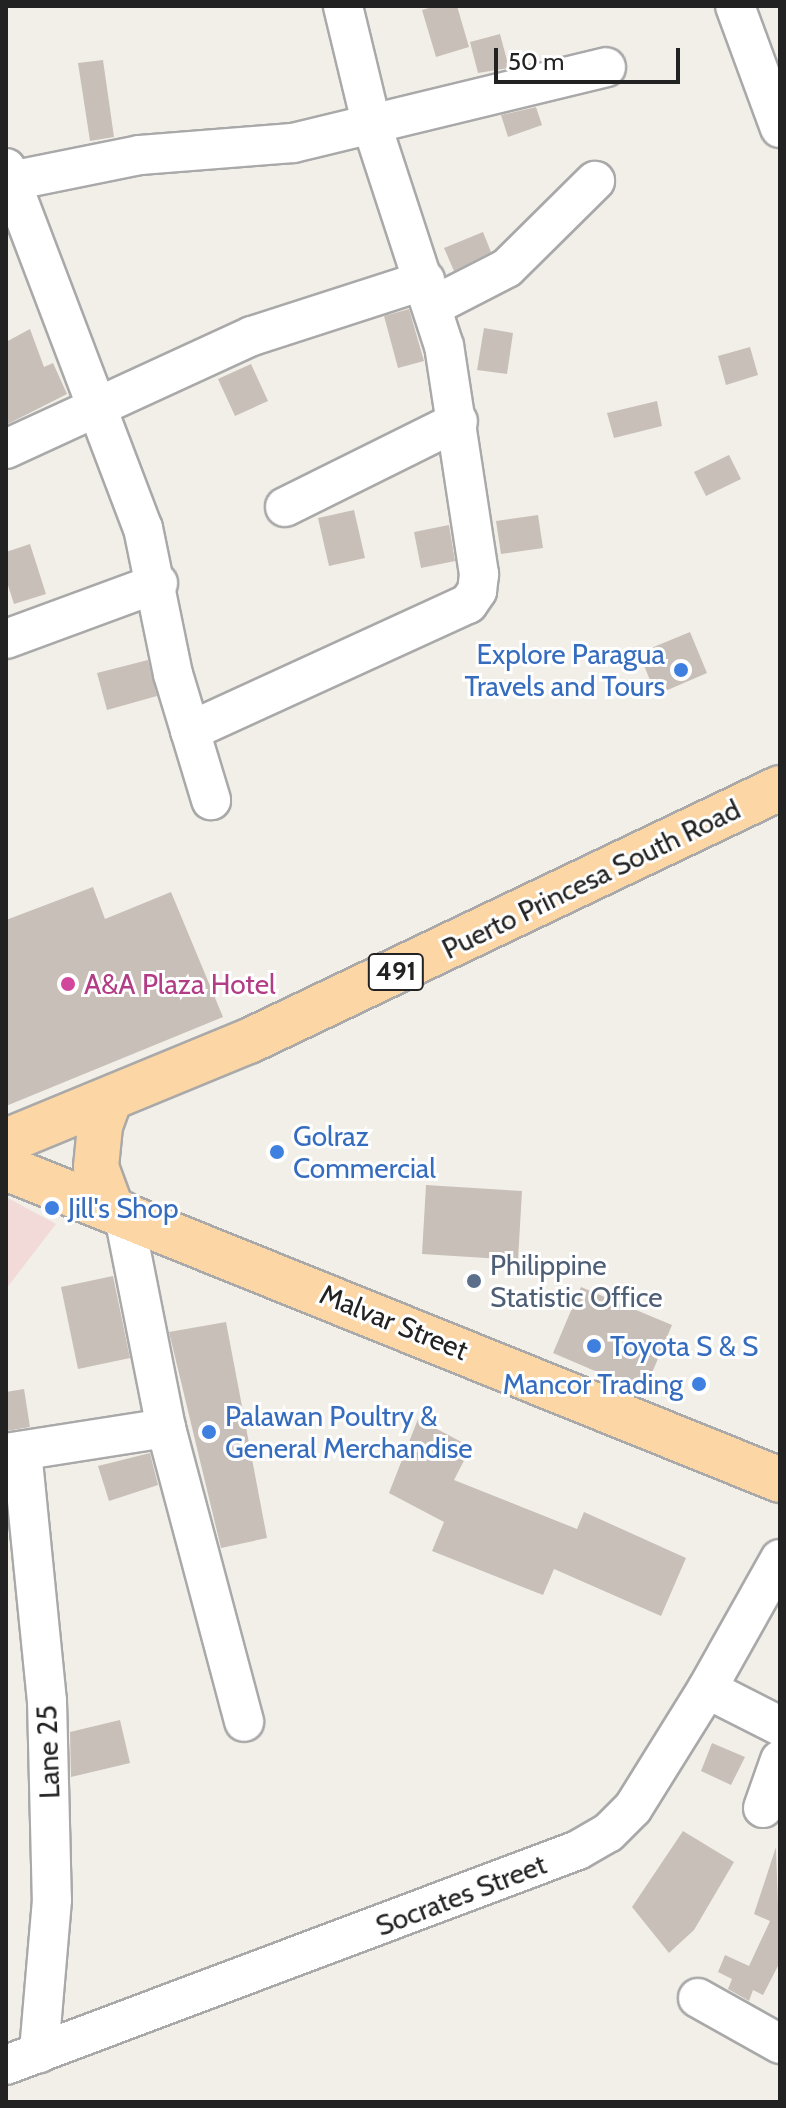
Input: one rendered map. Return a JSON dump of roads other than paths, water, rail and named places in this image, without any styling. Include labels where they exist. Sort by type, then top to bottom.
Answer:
[{"type":"main road","name":"Puerto Princesa South Road","points":[[6,1141],[109,1101],[341,999],[780,788]]},
{"type":"main road","points":[[109,1101],[100,1126],[96,1167],[116,1208]]},
{"type":"main road","name":"Malvar Street","points":[[6,1168],[116,1208],[780,1480]]},
{"type":"street","points":[[190,731],[473,599],[479,574],[458,421],[429,293],[371,122],[343,6]]},
{"type":"street","points":[[735,6],[780,128]]},
{"type":"street","points":[[211,800],[168,651],[158,583],[100,409],[8,174],[140,155],[293,143],[606,67]]},
{"type":"street","points":[[6,449],[100,409],[252,336],[429,293],[507,268],[595,181]]},
{"type":"street","points":[[285,507],[458,421]]},
{"type":"street","points":[[6,639],[158,583]]},
{"type":"street","points":[[116,1208],[166,1428],[244,1722]]},
{"type":"street","points":[[14,1452],[166,1428]]},
{"type":"street","name":"Lane 25","points":[[14,1452],[44,1671],[52,1900],[22,2059]]},
{"type":"street","name":"Socrates Street","points":[[22,2059],[578,1850],[608,1833],[633,1808],[707,1689],[780,1559]]},
{"type":"street","points":[[707,1689],[780,1726]]},
{"type":"street","points":[[763,1808],[780,1760]]},
{"type":"street","points":[[698,1998],[780,2044]]},
{"type":"place","name":"Explore Paragua Travels and Tours","points":[[681,670]]},
{"type":"place","name":"A&A Plaza Hotel","points":[[68,984]]},
{"type":"place","name":"Golraz Commercial","points":[[277,1152]]},
{"type":"place","name":"Jill's Shop","points":[[52,1208]]},
{"type":"place","name":"Philippine Statistic Office","points":[[474,1281]]},
{"type":"place","name":"Toyota S & S","points":[[594,1346]]},
{"type":"place","name":"Mancor Trading","points":[[699,1384]]},
{"type":"place","name":"Palawan Poultry & General Merchandise","points":[[209,1432]]}]
